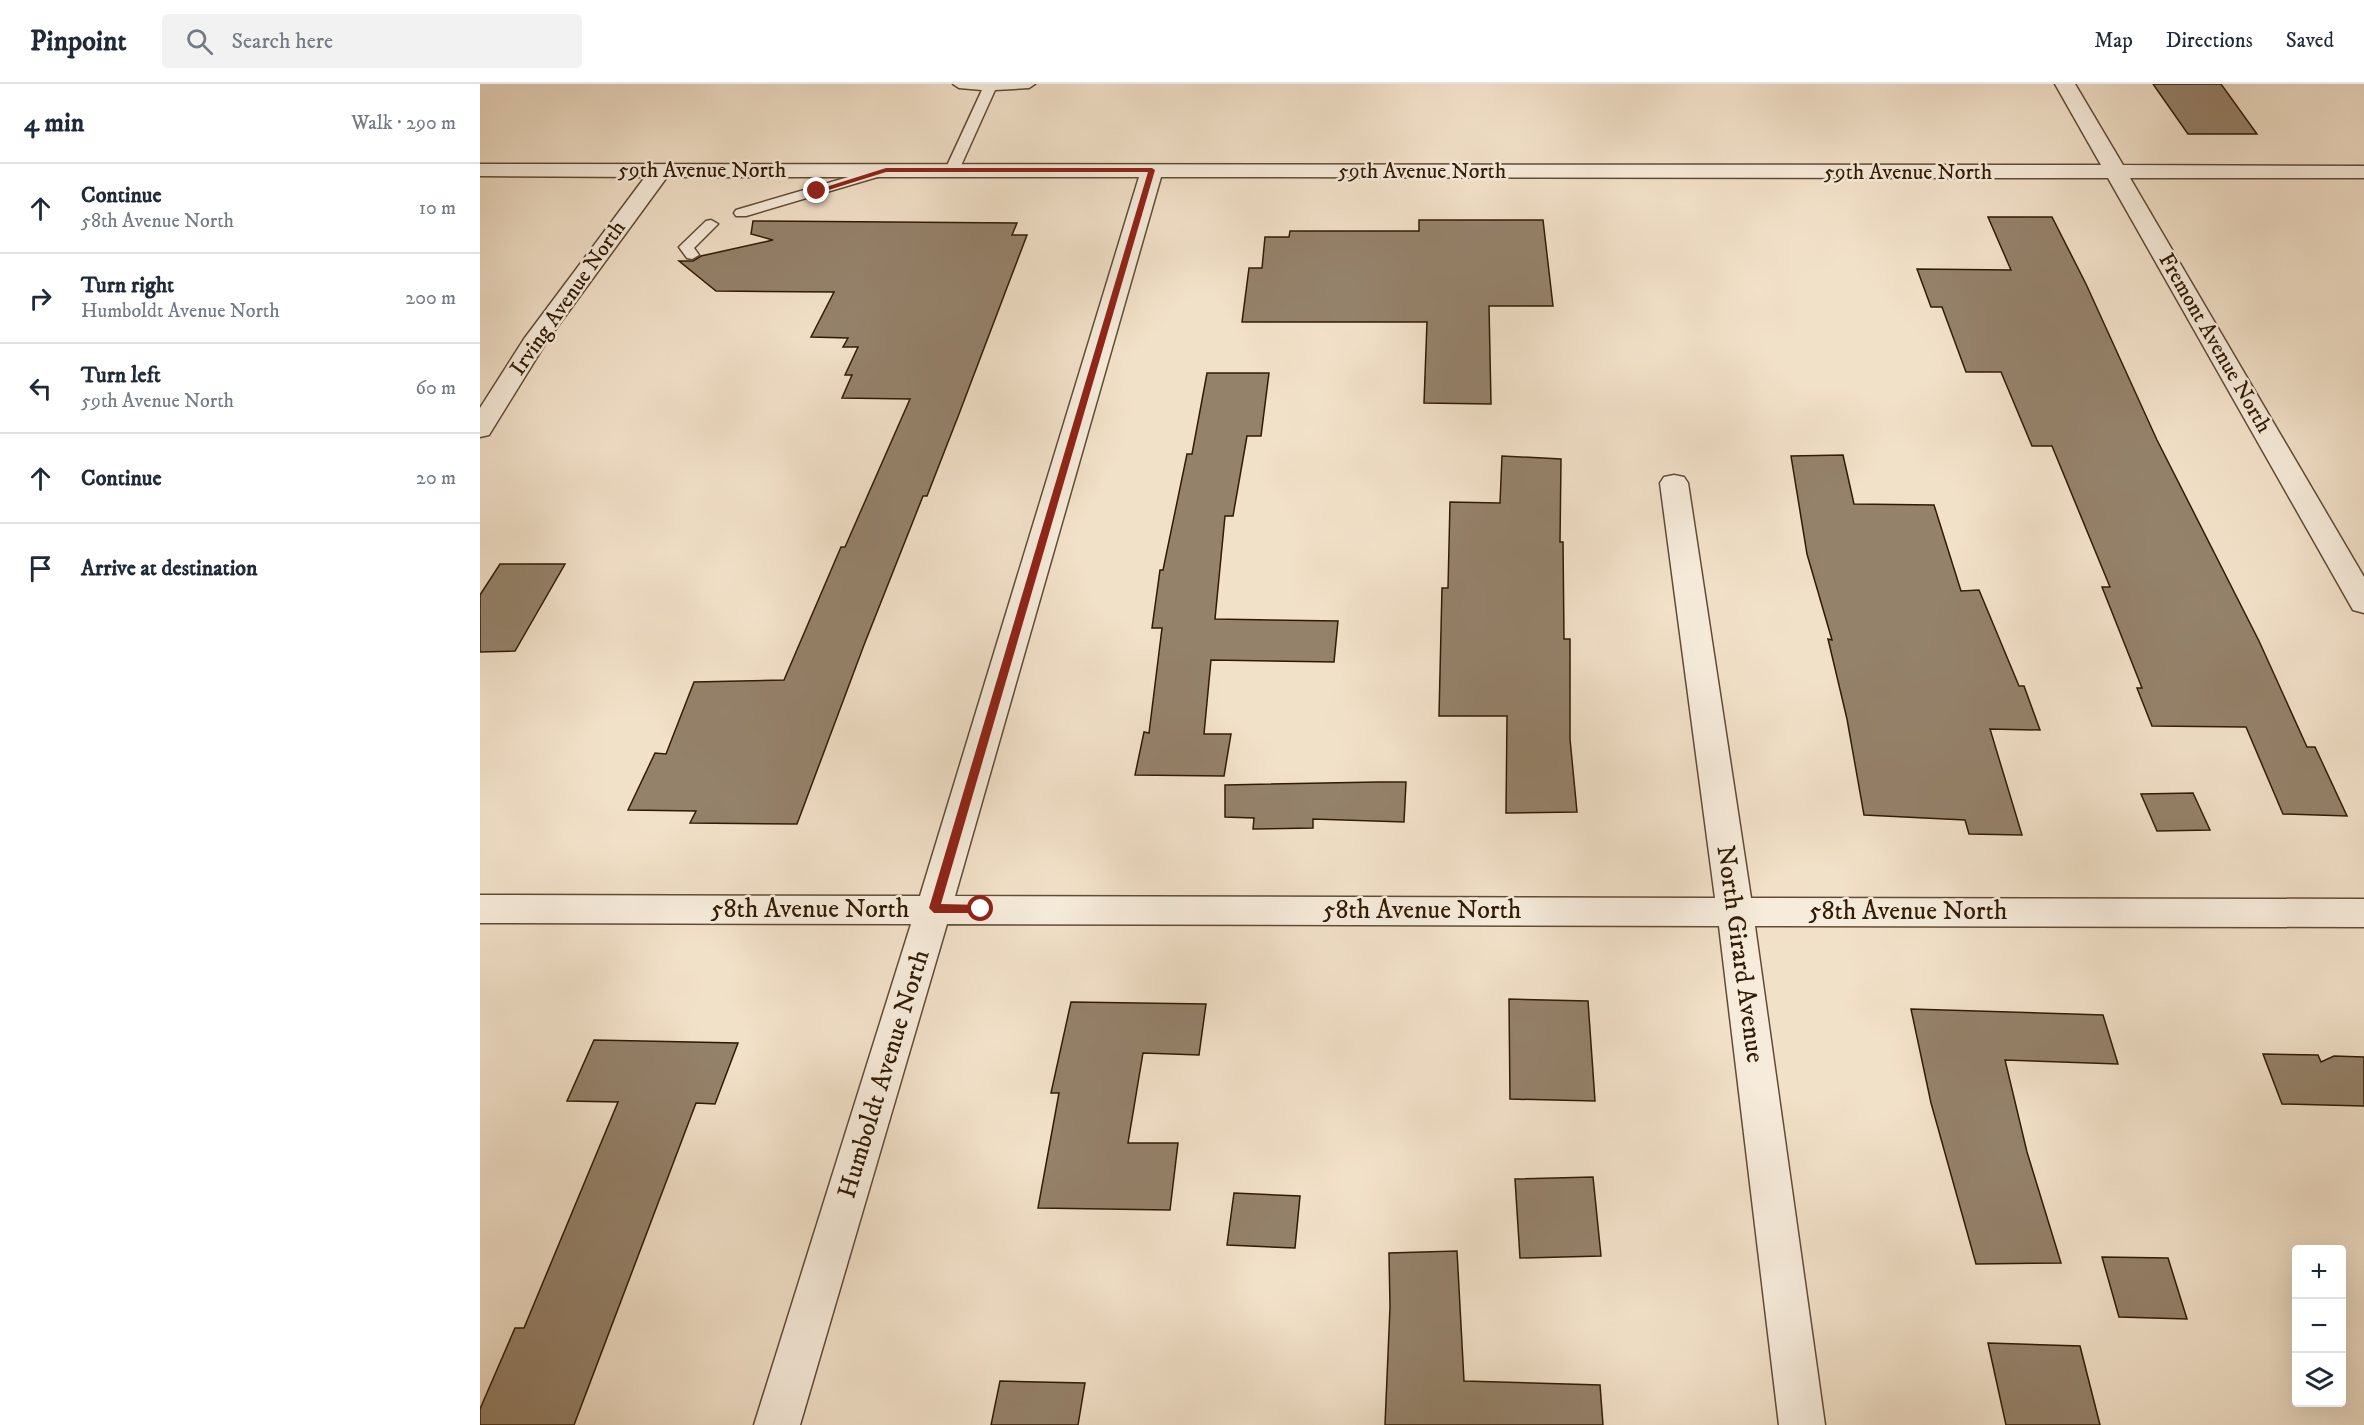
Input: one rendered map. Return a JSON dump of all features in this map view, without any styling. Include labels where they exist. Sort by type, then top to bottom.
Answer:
[{"type":"street","name":"Fremont Avenue North","points":[[2066,84],[2364,603]]},
{"type":"street","name":"59th Avenue North","points":[[480,170],[2364,172]]},
{"type":"street","name":"Irving Avenue North","points":[[480,429],[536,339],[661,170]]},
{"type":"street","name":"Humboldt Avenue North","points":[[777,1425],[934,908],[1152,170]]},
{"type":"street","name":"North Girard Avenue","points":[[1674,483],[1735,910],[1802,1425]]},
{"type":"street","name":"58th Avenue North","points":[[480,909],[934,908],[2364,913]]},
{"type":"lane","points":[[959,84],[990,87],[1029,84]]},
{"type":"lane","points":[[952,170],[990,87]]},
{"type":"lane","points":[[741,213],[886,170]]},
{"type":"lane","points":[[692,255],[686,247],[711,224]]},
{"type":"building","points":[[2153,84],[2221,84],[2257,134],[2188,134]]},
{"type":"building","points":[[1988,217],[2052,217],[2086,284],[2157,440],[2259,641],[2307,747],[2315,747],[2347,816],[2283,814],[2246,727],[2152,726],[2137,688],[2142,688],[2102,587],[2110,587],[2052,446],[2032,446],[2001,372],[1966,372],[1942,307],[1931,307],[1917,269],[2011,270]]},
{"type":"building","points":[[1419,220],[1543,220],[1553,306],[1489,306],[1491,404],[1424,403],[1427,322],[1242,322],[1249,268],[1262,268],[1265,237],[1289,237],[1290,231],[1419,231]]},
{"type":"building","points":[[753,221],[1017,223],[1012,235],[1027,235],[927,496],[923,496],[864,645],[797,824],[690,823],[696,811],[628,810],[655,753],[666,754],[694,682],[784,680],[841,547],[845,547],[910,399],[842,398],[852,375],[845,375],[858,347],[843,347],[848,338],[811,337],[834,292],[716,291],[679,261],[693,261],[701,256],[773,240],[751,234]]},
{"type":"building","points":[[1207,373],[1269,373],[1261,436],[1247,436],[1233,516],[1225,516],[1215,619],[1338,621],[1334,662],[1211,660],[1204,734],[1231,734],[1224,776],[1135,775],[1144,732],[1149,733],[1162,628],[1152,628],[1160,570],[1163,570],[1187,454],[1192,454]]},
{"type":"building","points":[[1843,455],[1854,504],[1934,505],[1961,591],[1979,590],[2019,686],[2024,686],[2040,730],[1990,729],[2022,835],[1969,834],[1965,820],[1864,815],[1847,719],[1828,639],[1832,640],[1807,554],[1791,456]]},
{"type":"building","points":[[1502,456],[1561,459],[1560,542],[1563,542],[1564,639],[1570,639],[1570,739],[1577,812],[1506,813],[1507,716],[1439,716],[1442,588],[1448,588],[1450,502],[1500,503]]},
{"type":"building","points":[[500,564],[565,564],[515,651],[480,652],[480,595]]},
{"type":"building","points":[[1406,782],[1404,822],[1313,819],[1313,828],[1253,829],[1254,818],[1225,817],[1225,785]]},
{"type":"building","points":[[2193,793],[2210,830],[2157,831],[2141,794]]},
{"type":"building","points":[[1509,999],[1588,1001],[1595,1101],[1510,1099]]},
{"type":"building","points":[[1071,1002],[1206,1004],[1199,1055],[1143,1053],[1128,1143],[1178,1143],[1170,1210],[1038,1208],[1059,1093],[1051,1093]]},
{"type":"building","points":[[1911,1009],[2103,1015],[2118,1064],[2005,1060],[2027,1152],[2061,1263],[1976,1264],[1931,1103]]},
{"type":"building","points":[[594,1040],[738,1043],[715,1104],[696,1103],[574,1425],[480,1425],[480,1409],[515,1328],[524,1328],[618,1102],[567,1101]]},
{"type":"building","points":[[2263,1054],[2318,1055],[2321,1062],[2334,1056],[2364,1057],[2364,1106],[2282,1104]]},
{"type":"building","points":[[1593,1177],[1601,1256],[1520,1258],[1515,1179]]},
{"type":"building","points":[[1234,1193],[1300,1196],[1295,1248],[1227,1245]]},
{"type":"building","points":[[1457,1251],[1464,1381],[1600,1385],[1603,1425],[1385,1425],[1390,1307],[1389,1253]]},
{"type":"building","points":[[2102,1257],[2168,1258],[2187,1319],[2119,1317]]},
{"type":"building","points":[[1988,1343],[2080,1346],[2100,1425],[2006,1425]]},
{"type":"building","points":[[1000,1381],[1085,1383],[1078,1425],[991,1425]]},
{"type":"route","points":[[817,191],[886,170],[1152,170],[934,908],[981,909]]}]
